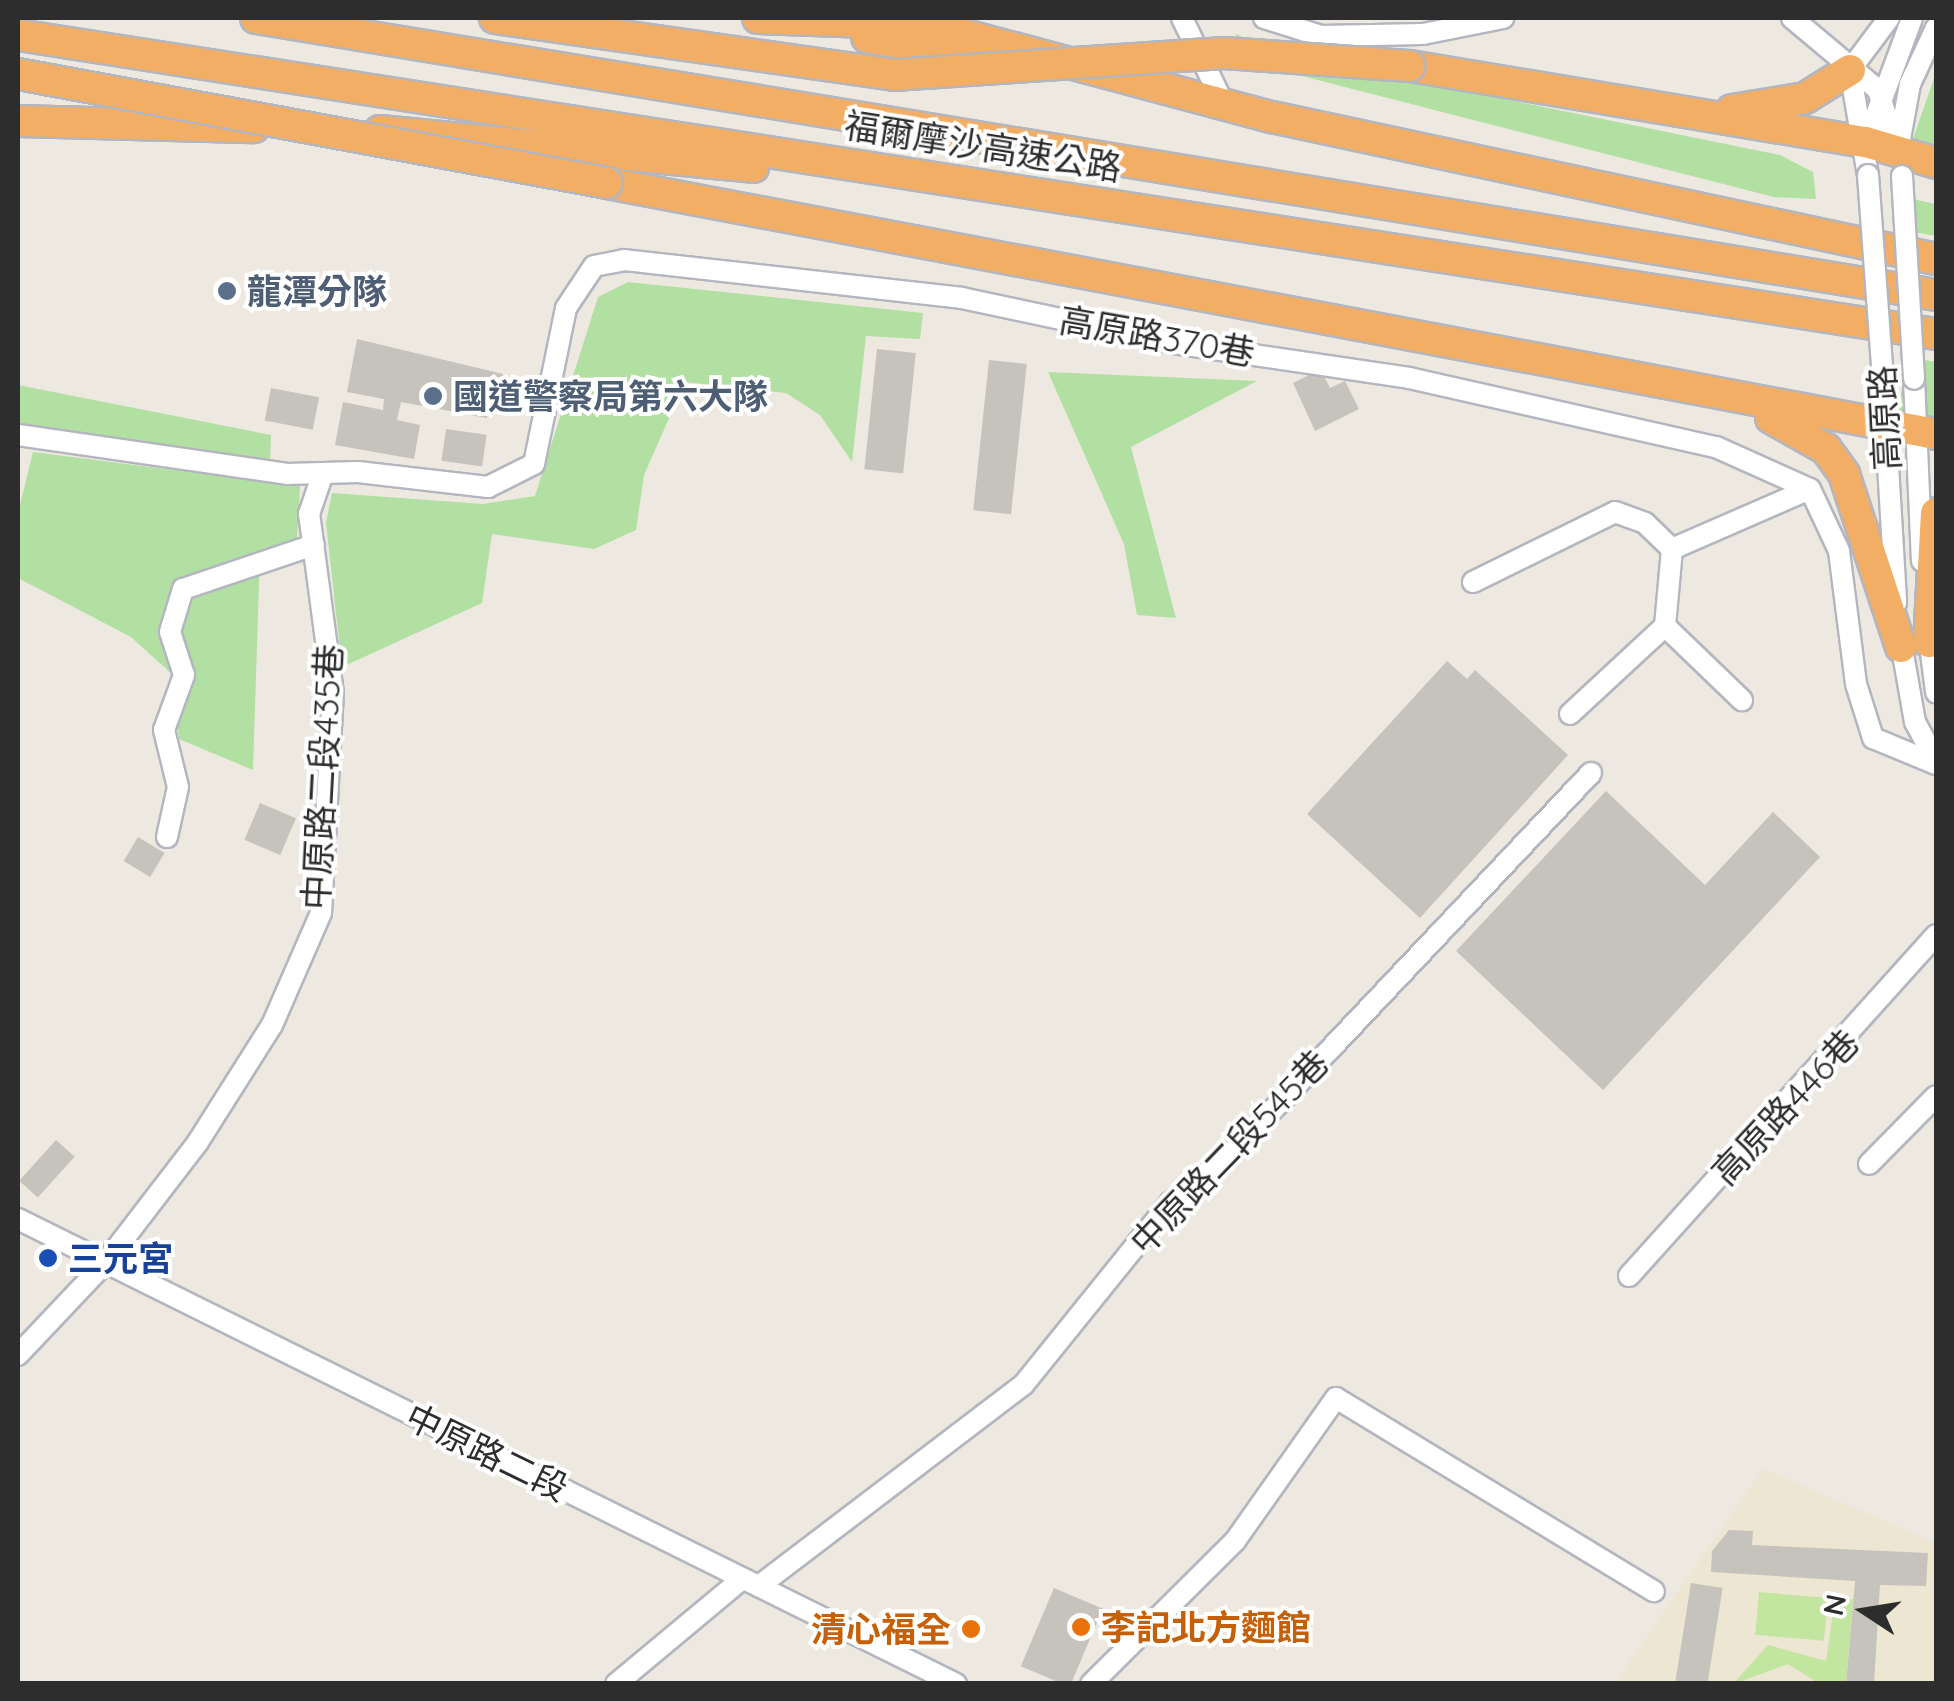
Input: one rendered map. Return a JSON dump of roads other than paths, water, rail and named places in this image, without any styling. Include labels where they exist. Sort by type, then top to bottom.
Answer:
[{"type":"highway","name":"福爾摩沙高速公路","points":[[256,18],[1936,296]]},
{"type":"highway","points":[[496,18],[894,76],[1224,53],[1410,66],[1866,142],[1900,164],[1936,162]]},
{"type":"highway","points":[[758,18],[924,24],[1224,105],[1936,259]]},
{"type":"highway","points":[[758,18],[1115,78]]},
{"type":"highway","name":"福爾摩沙高速公路","points":[[18,35],[1936,334]]},
{"type":"highway","points":[[1685,113],[1779,106],[1850,70]]},
{"type":"highway","points":[[18,74],[1736,403],[1911,430]]},
{"type":"highway","points":[[18,120],[379,131],[777,170],[880,167]]},
{"type":"highway","points":[[1736,403],[1789,425],[1844,474],[1915,644]]},
{"type":"highway","points":[[1915,644],[1936,512]]},
{"type":"street","points":[[1182,18],[1224,105]]},
{"type":"street","points":[[1264,18],[1321,36],[1423,34],[1503,18]]},
{"type":"street","points":[[1792,18],[1878,90]]},
{"type":"street","points":[[1850,70],[1889,18]]},
{"type":"street","points":[[1866,142],[1878,90],[1912,18]]},
{"type":"street","points":[[1900,164],[1910,84],[1936,28]]},
{"type":"street","points":[[1156,88],[1193,44]]},
{"type":"street","name":"高原路","points":[[1850,70],[1866,142],[1883,380],[1911,430],[1915,644],[1936,692]]},
{"type":"street","name":"高原路","points":[[1878,90],[1900,164],[1914,378],[1911,430],[1915,722],[1936,762]]},
{"type":"street","name":"高原路370巷","points":[[322,476],[512,482],[540,450],[578,280],[624,260],[962,298],[1173,343],[1409,378],[1716,448],[1810,489]]},
{"type":"street","points":[[18,435],[322,476]]},
{"type":"street","name":"中原路二段435巷","points":[[18,1355],[106,1262],[235,1088],[321,912],[332,693],[310,491],[322,476]]},
{"type":"street","points":[[1672,549],[1810,489],[1839,550],[1856,684],[1873,738],[1936,762]]},
{"type":"street","points":[[1472,582],[1615,512],[1645,523],[1672,549]]},
{"type":"street","points":[[167,837],[178,787],[164,730],[184,675],[170,632],[183,589],[314,544]]},
{"type":"street","points":[[1570,714],[1664,626],[1672,549]]},
{"type":"street","points":[[1664,626],[1742,700]]},
{"type":"street","name":"中原路二段545巷","points":[[616,1684],[1024,1384],[1170,1202],[1234,1151],[1591,773]]},
{"type":"street","name":"高原路446巷","points":[[1629,1276],[1936,935]]},
{"type":"street","points":[[1869,1164],[1936,1096]]},
{"type":"street","name":"中原路二段","points":[[18,1219],[956,1684]]},
{"type":"street","points":[[1091,1684],[1235,1541],[1336,1398],[1654,1591]]},
{"type":"place","name":"龍潭分隊","points":[[227,291]]},
{"type":"place","name":"國道警察局第六大隊","points":[[433,396]]},
{"type":"place","name":"三元宮","points":[[48,1258]]},
{"type":"place","name":"李記北方麵館","points":[[1081,1627]]},
{"type":"place","name":"清心福全","points":[[971,1629]]}]
